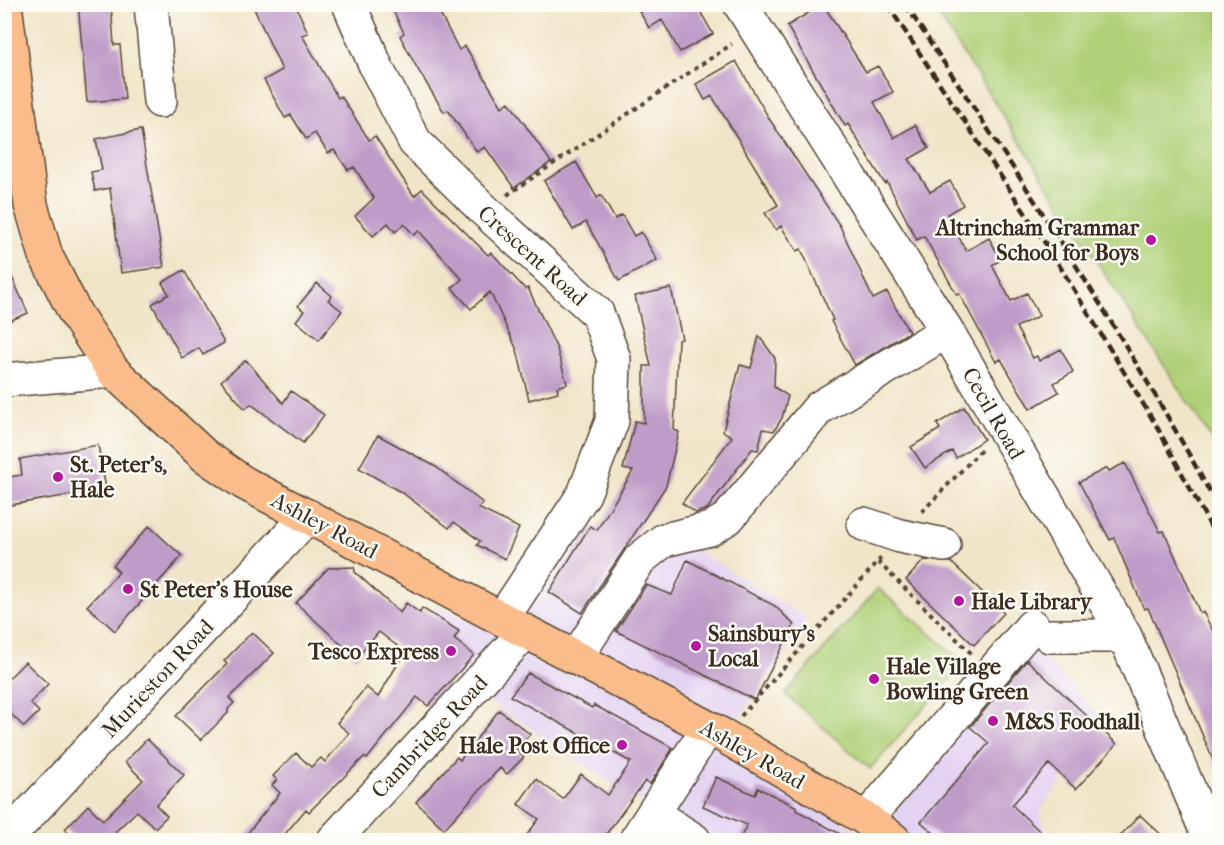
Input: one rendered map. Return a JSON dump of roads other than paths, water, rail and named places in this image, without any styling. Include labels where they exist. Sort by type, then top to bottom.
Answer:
[{"type":"main road","name":"Ashley Road","points":[[5,4],[31,205],[46,256],[75,313],[113,371],[205,456],[244,483],[577,656],[716,732],[866,819],[894,840]]},
{"type":"street","name":"Crescent Road","points":[[349,4],[378,71],[415,142],[484,210],[597,313],[614,359],[612,421],[584,494],[514,625]]},
{"type":"street","points":[[154,7],[160,101]]},
{"type":"street","name":"Cecil Road","points":[[748,17],[947,331],[1125,636],[1210,840]]},
{"type":"street","points":[[577,656],[640,559],[664,540],[710,529],[728,518],[819,408],[947,331]]},
{"type":"street","points":[[4,380],[113,371]]},
{"type":"street","name":"Murieston Road","points":[[5,840],[308,516]]},
{"type":"street","points":[[864,524],[900,536],[944,545]]},
{"type":"street","name":"Cambridge Road","points":[[334,840],[514,625]]},
{"type":"street","points":[[866,819],[1041,631],[1125,636]]},
{"type":"street","points":[[636,840],[653,814],[716,732]]},
{"type":"street","points":[[653,814],[694,840]]},
{"type":"railway","points":[[887,4],[1053,255],[1156,425],[1220,544]]},
{"type":"railway","points":[[905,4],[1108,317],[1184,445],[1220,511]]},
{"type":"place","name":"Altrincham Grammar School for Boys","points":[[1151,240]]},
{"type":"place","name":"St. Peter's, Hale","points":[[58,477]]},
{"type":"place","name":"St Peter's House","points":[[128,589]]},
{"type":"place","name":"Hale Library","points":[[959,601]]},
{"type":"place","name":"Sainsbury's Local","points":[[696,646]]},
{"type":"place","name":"Tesco Express","points":[[451,651]]},
{"type":"place","name":"Hale Village Bowling Green","points":[[874,679]]},
{"type":"place","name":"M&S Foodhall","points":[[993,721]]},
{"type":"place","name":"Hale Post Office","points":[[622,745]]}]
